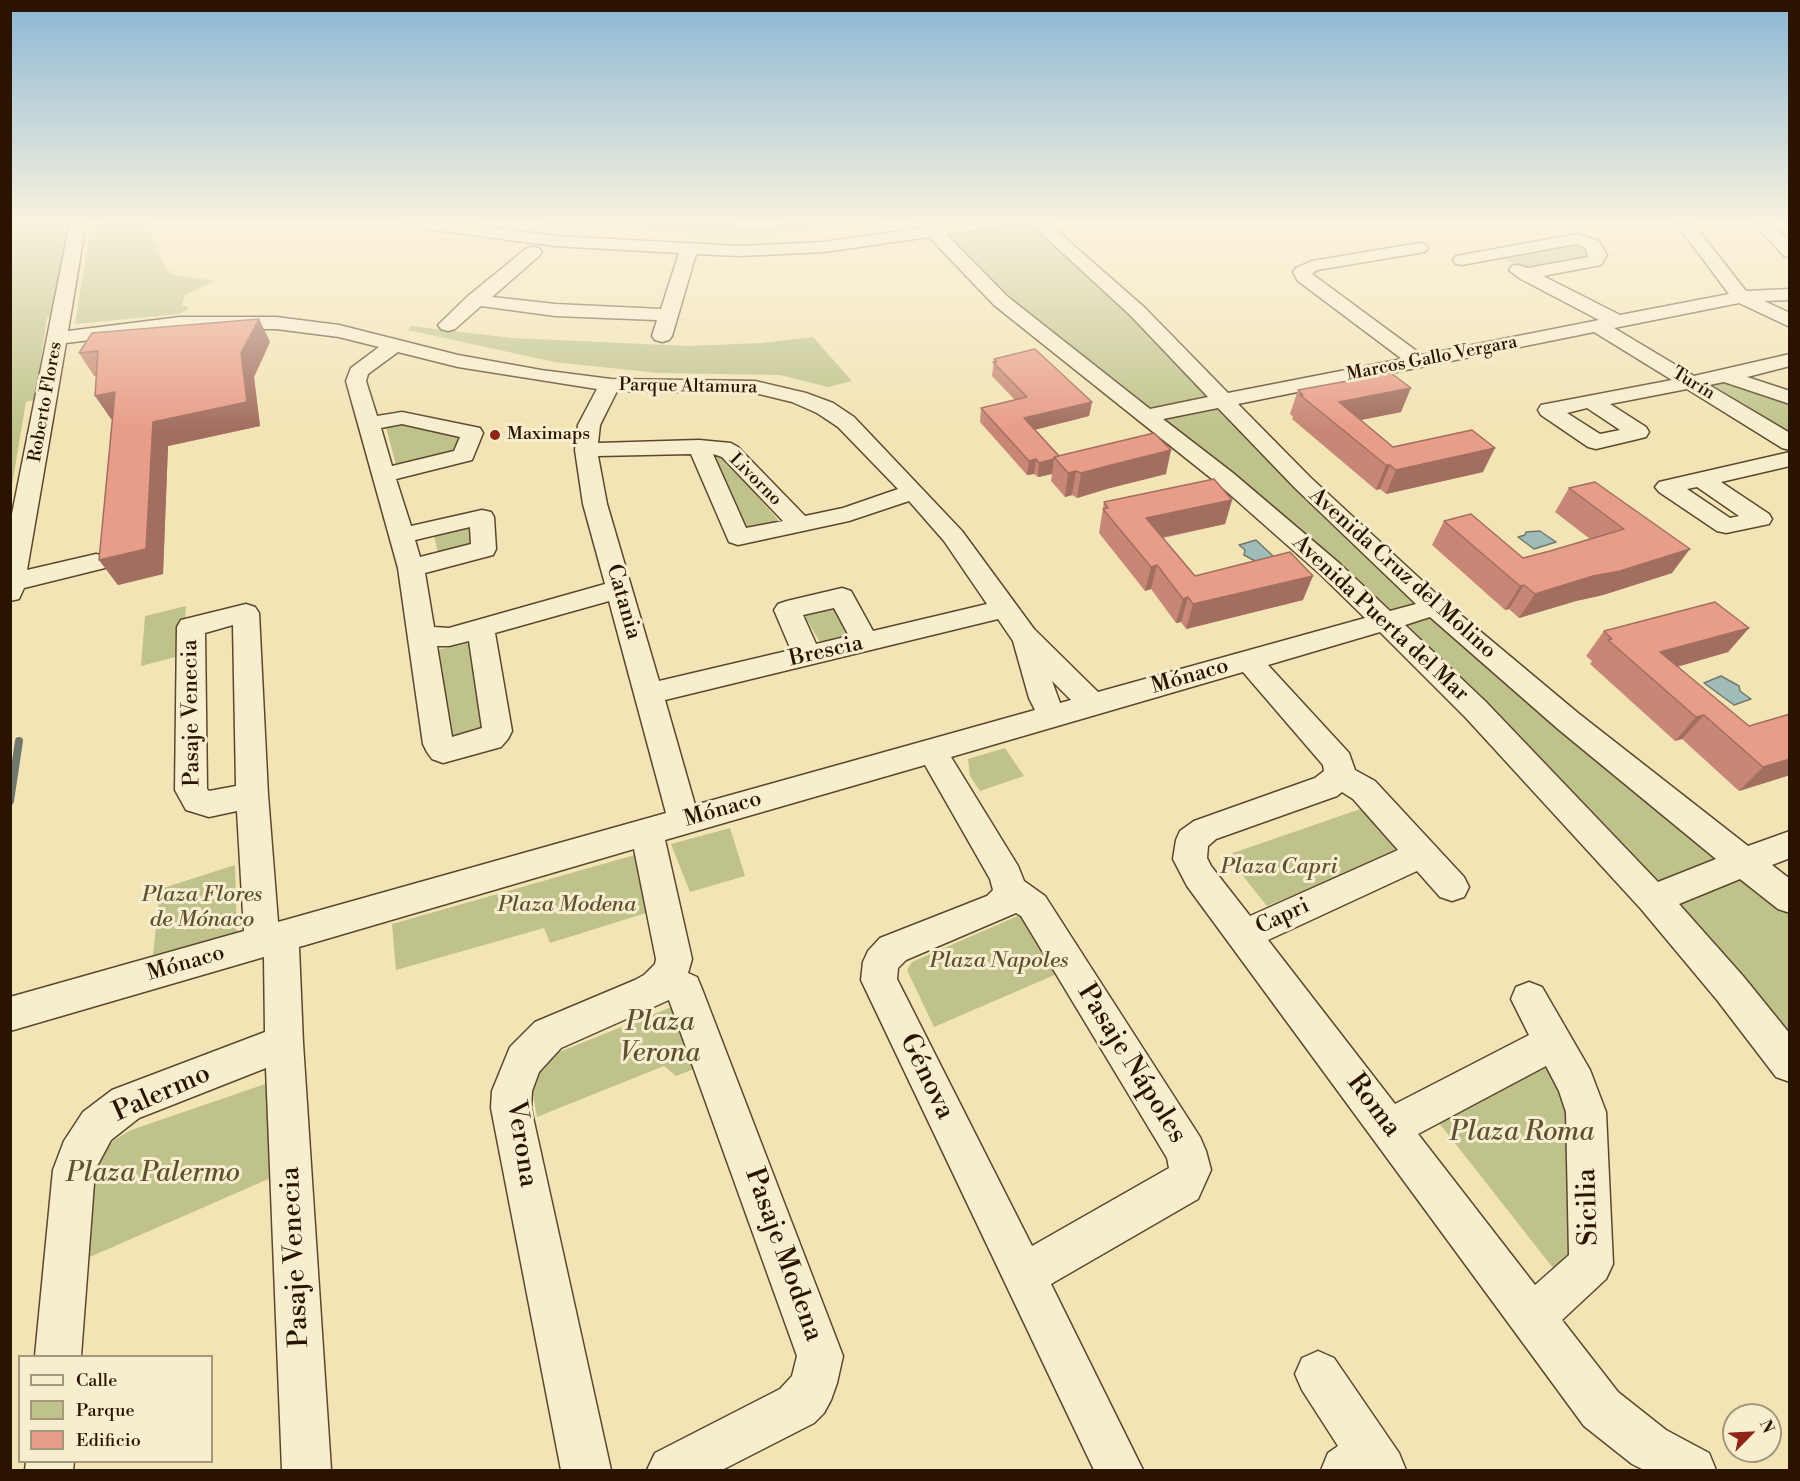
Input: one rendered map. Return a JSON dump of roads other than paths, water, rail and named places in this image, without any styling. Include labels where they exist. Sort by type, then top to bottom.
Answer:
[{"type":"street","name":"Roberto Flores","points":[[66,291],[11,587],[96,562]]},
{"type":"street","points":[[448,325],[486,291]]},
{"type":"street","points":[[662,336],[675,291]]},
{"type":"street","name":"Avenida Puerta del Mar","points":[[992,291],[1008,307],[1268,514],[1385,621],[1476,710],[1653,899],[1730,988],[1790,1064]]},
{"type":"street","name":"Avenida Cruz del Molino","points":[[1115,291],[1138,312],[1311,491],[1435,607],[1577,729],[1790,899]]},
{"type":"street","points":[[1322,291],[1418,361]]},
{"type":"street","name":"Turín","points":[[1554,291],[1606,323],[1690,382],[1790,443]]},
{"type":"street","points":[[1736,291],[1741,297],[1790,321]]},
{"type":"street","name":"Marcos Gallo Vergara","points":[[1145,416],[1741,297],[1790,294]]},
{"type":"street","points":[[475,300],[555,310],[667,315]]},
{"type":"street","name":"Parque Altamura","points":[[56,345],[250,322],[324,328],[458,361],[611,385],[755,387],[799,397],[825,408],[846,422],[913,492],[953,536],[1024,636],[1093,705]]},
{"type":"street","points":[[406,347],[360,388],[411,568],[438,744],[443,751],[490,739],[497,731],[481,628]]},
{"type":"street","points":[[1591,401],[1725,376],[1790,360]]},
{"type":"street","points":[[1725,376],[1790,398]]},
{"type":"street","name":"Catania","points":[[611,385],[594,411],[589,425],[586,450],[595,504],[648,694],[666,827]]},
{"type":"street","points":[[370,424],[402,418],[472,433],[464,455],[384,475]]},
{"type":"street","points":[[699,447],[738,537],[800,525]]},
{"type":"street","name":"Livorno","points":[[586,450],[715,447],[730,452],[800,525],[849,514],[913,492]]},
{"type":"street","points":[[1701,479],[1790,459]]},
{"type":"street","points":[[402,536],[482,517],[484,549],[411,568]]},
{"type":"street","points":[[421,632],[435,637],[449,637],[618,589]]},
{"type":"street","points":[[807,656],[787,610],[842,597],[865,642]]},
{"type":"street","name":"Mónaco","points":[[10,1014],[1435,607]]},
{"type":"street","name":"Brescia","points":[[648,694],[1004,609]]},
{"type":"street","name":"Pasaje Venecia","points":[[252,795],[209,804],[197,801],[191,790],[191,627],[246,613],[252,795],[272,939]]},
{"type":"street","name":"Parque Altamura","points":[[1024,636],[1043,698],[1053,716]]},
{"type":"street","points":[[1248,660],[1338,761],[1340,776],[1364,790],[1452,887]]},
{"type":"street","points":[[932,751],[1006,876],[1010,890]]},
{"type":"street","name":"Roma","points":[[1340,776],[1326,787],[1205,830],[1192,840],[1190,859],[1199,876],[1601,1409],[1649,1447],[1692,1470]]},
{"type":"street","points":[[665,980],[670,973],[674,959],[666,827]]},
{"type":"street","points":[[1653,899],[1790,844]]},
{"type":"street","name":"Capri","points":[[1244,935],[1422,854]]},
{"type":"street","name":"Pasaje Nápoles","points":[[1010,890],[1033,906],[1186,1151],[1190,1170],[1184,1184],[1023,1276]]},
{"type":"street","name":"Génova","points":[[1010,890],[1004,902],[999,906],[893,949],[881,962],[879,980],[1119,1470]]},
{"type":"street","points":[[272,939],[284,1043]]},
{"type":"street","name":"Verona","points":[[586,1470],[511,1108],[512,1091],[524,1060],[548,1035],[648,992],[665,980]]},
{"type":"street","name":"Pasaje Modena","points":[[665,980],[684,989],[820,1356],[814,1383],[807,1396],[797,1406],[672,1470]]},
{"type":"street","name":"Sicilia","points":[[1529,999],[1576,1083],[1587,1112],[1591,1264],[1573,1282],[1531,1316]]},
{"type":"street","points":[[1389,1128],[1554,1042]]},
{"type":"street","name":"Pasaje Venecia","points":[[284,1043],[307,1470]]},
{"type":"street","name":"Palermo","points":[[58,1355],[74,1170],[78,1155],[86,1140],[112,1113],[126,1104],[284,1043]]},
{"type":"street","points":[[1318,1374],[1366,1465]]},
{"type":"water","points":[[1540,531],[1556,542],[1534,549],[1518,537],[1525,535],[1526,532]]},
{"type":"water","points":[[1256,540],[1274,557],[1257,562],[1244,555],[1245,550],[1239,545]]},
{"type":"water","points":[[1721,676],[1739,686],[1740,691],[1751,699],[1734,705],[1704,683]]},
{"type":"waterway","points":[[10,801],[19,741]]},
{"type":"place","name":"Maximaps","points":[[495,435]]},
{"type":"park label","name":"Plaza Capri","points":[[1279,868]]},
{"type":"park label","name":"Plaza Modena","points":[[567,906]]},
{"type":"park label","name":"Plaza Flores de Mónaco","points":[[202,908]]},
{"type":"park label","name":"Plaza Napoles","points":[[999,962]]},
{"type":"park label","name":"Plaza Verona","points":[[660,1040]]},
{"type":"park label","name":"Plaza Roma","points":[[1522,1134]]},
{"type":"park label","name":"Plaza Palermo","points":[[153,1175]]}]
